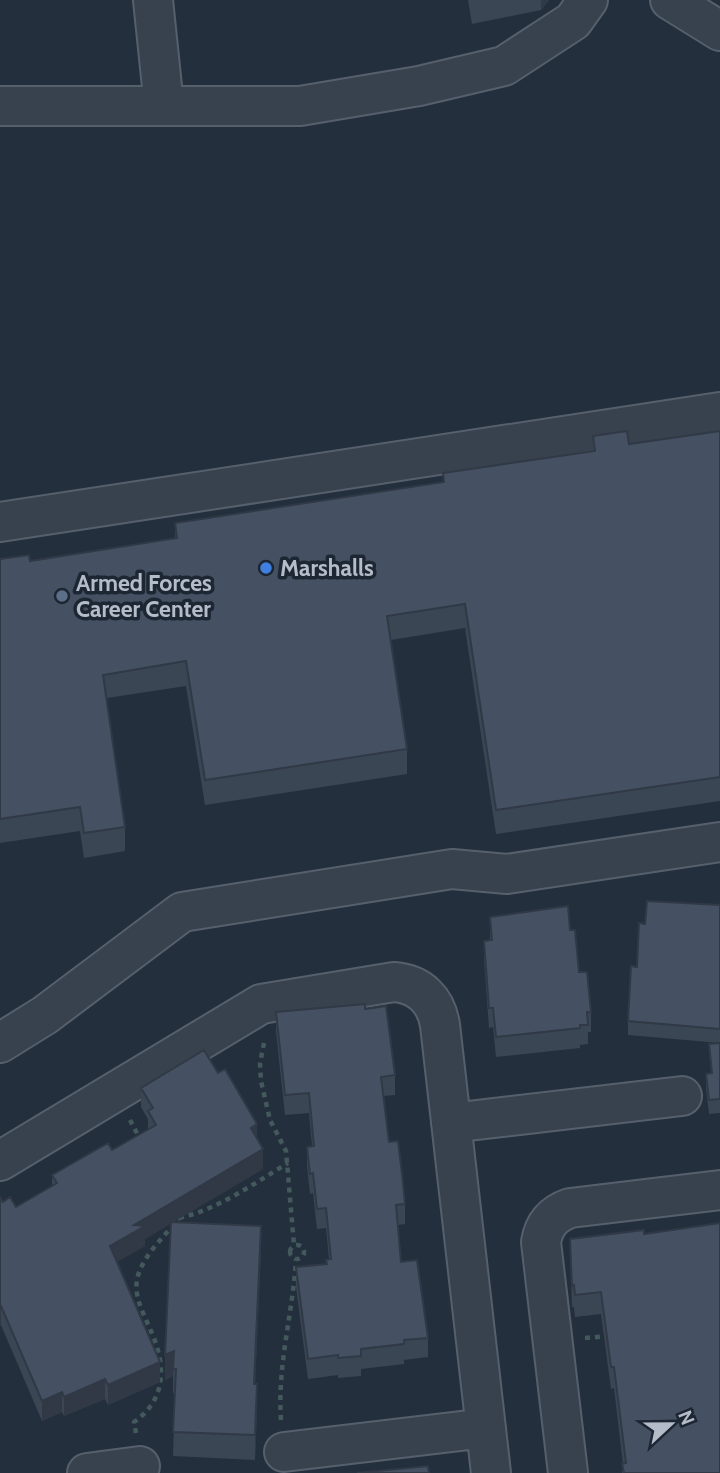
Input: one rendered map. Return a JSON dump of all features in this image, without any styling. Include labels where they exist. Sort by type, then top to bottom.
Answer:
[{"type":"street","points":[[153,0],[164,106]]},
{"type":"street","points":[[0,106],[300,106],[419,86],[503,66],[573,22],[588,0]]},
{"type":"street","points":[[670,0],[720,31]]},
{"type":"street","points":[[0,522],[720,412]]},
{"type":"street","points":[[0,1043],[45,1015],[182,912],[452,869],[507,874],[720,842]]},
{"type":"street","points":[[0,1161],[261,1004],[394,982],[409,984],[419,989],[427,995],[438,1012],[491,1473]]},
{"type":"street","points":[[451,1123],[682,1096]]},
{"type":"street","points":[[568,1473],[541,1242],[543,1230],[552,1217],[570,1208],[720,1190]]},
{"type":"street","points":[[284,1452],[486,1428]]},
{"type":"street","points":[[87,1473],[140,1466]]},
{"type":"path","points":[[261,1004],[266,1031],[260,1063],[264,1101],[270,1120],[286,1151],[294,1245],[290,1254],[296,1259]]},
{"type":"path","points":[[114,1092],[139,1137],[138,1146]]},
{"type":"path","points":[[140,1466],[134,1422],[147,1413],[156,1396],[162,1373],[158,1350],[136,1289],[141,1266],[179,1218],[205,1210],[244,1191],[288,1163]]},
{"type":"path","points":[[173,1208],[179,1218]]},
{"type":"path","points":[[294,1245],[299,1245],[304,1251],[303,1256],[296,1259]]},
{"type":"path","points":[[284,1452],[279,1394],[283,1344],[296,1259]]},
{"type":"path","points":[[553,1341],[618,1335]]},
{"type":"building","points":[[627,431],[629,444],[720,431],[720,777],[496,810],[465,604],[387,616],[407,749],[205,780],[186,661],[103,675],[125,827],[84,833],[80,807],[0,819],[0,559],[29,555],[30,561],[177,538],[175,523],[444,482],[443,473],[595,451],[593,436]]},
{"type":"building","points":[[647,901],[720,905],[720,1029],[628,1021],[631,966],[637,967],[639,923],[645,924]]},
{"type":"building","points":[[568,906],[570,930],[575,930],[579,972],[587,972],[591,1012],[587,1012],[588,1025],[496,1037],[493,1008],[489,1008],[484,941],[492,940],[490,917]]},
{"type":"building","points":[[365,1004],[365,1009],[386,1006],[395,1075],[381,1077],[389,1142],[398,1141],[403,1183],[405,1204],[396,1205],[401,1262],[417,1260],[428,1338],[361,1349],[361,1356],[338,1358],[338,1355],[308,1359],[296,1267],[327,1264],[326,1260],[331,1259],[326,1208],[317,1209],[313,1173],[310,1174],[307,1147],[314,1146],[309,1093],[285,1095],[276,1012]]},
{"type":"building","points":[[720,1043],[720,1099],[709,1100],[706,1074],[712,1073],[709,1044]]},
{"type":"building","points":[[204,1050],[218,1073],[225,1069],[257,1124],[251,1128],[263,1149],[134,1225],[145,1226],[110,1246],[160,1362],[108,1385],[105,1379],[64,1397],[62,1392],[42,1401],[0,1306],[0,1197],[3,1202],[10,1197],[16,1207],[57,1183],[52,1175],[108,1143],[112,1150],[156,1125],[148,1111],[153,1108],[141,1088]]},
{"type":"building","points":[[171,1222],[261,1226],[254,1384],[257,1384],[255,1435],[173,1432],[176,1369],[173,1369],[174,1351],[165,1355]]},
{"type":"building","points":[[720,1223],[720,1473],[624,1473],[622,1464],[626,1463],[614,1367],[611,1367],[601,1292],[575,1295],[574,1285],[572,1286],[570,1239],[644,1230],[644,1234]]},
{"type":"building","points":[[428,1466],[429,1473],[357,1473]]},
{"type":"place","name":"Marshalls","points":[[266,568]]},
{"type":"place","name":"Armed Forces Career Center","points":[[62,596]]}]
